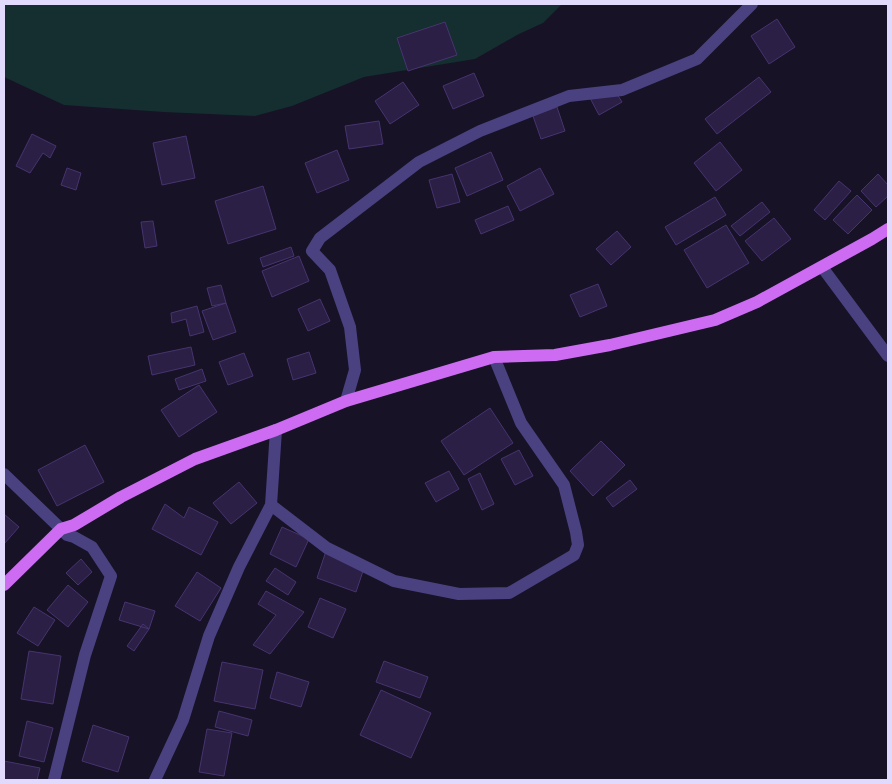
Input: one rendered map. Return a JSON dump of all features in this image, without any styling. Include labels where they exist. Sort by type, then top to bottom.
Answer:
[{"type":"main road","points":[[4,585],[62,529],[74,525],[122,497],[195,459],[276,430],[346,401],[494,357],[555,355],[610,345],[715,320],[757,302],[888,229]]},
{"type":"street","points":[[346,401],[355,370],[350,327],[330,270],[312,251],[320,238],[419,162],[480,131],[569,96],[622,90],[697,59],[752,4]]},
{"type":"street","points":[[822,267],[888,356]]},
{"type":"street","points":[[271,505],[327,548],[394,581],[459,594],[509,593],[574,555],[578,545],[564,485],[521,423],[494,357]]},
{"type":"street","points":[[155,780],[183,720],[209,636],[239,567],[271,505],[276,430]]},
{"type":"street","points":[[4,474],[67,535],[92,547],[111,576],[85,655],[54,780]]},
{"type":"green space","points":[[4,4],[562,4],[543,23],[519,34],[475,59],[364,77],[292,106],[255,116],[64,105],[4,77]]},
{"type":"building","points":[[777,19],[795,47],[769,64],[751,36]]},
{"type":"building","points":[[445,22],[457,55],[408,71],[397,38]]},
{"type":"building","points":[[474,73],[484,96],[453,109],[443,86]]},
{"type":"building","points":[[759,77],[771,92],[717,134],[705,119]]},
{"type":"building","points":[[403,82],[419,105],[390,124],[375,101]]},
{"type":"building","points":[[612,86],[622,102],[599,115],[590,98]]},
{"type":"building","points":[[557,107],[565,131],[541,139],[533,116]]},
{"type":"building","points":[[379,121],[383,144],[349,149],[345,126]]},
{"type":"building","points":[[32,134],[56,146],[50,158],[43,153],[30,173],[16,166]]},
{"type":"building","points":[[186,136],[195,178],[162,185],[153,143]]},
{"type":"building","points":[[720,142],[742,170],[716,191],[694,163]]},
{"type":"building","points":[[337,150],[349,180],[317,193],[305,163]]},
{"type":"building","points":[[491,152],[503,180],[467,196],[455,168]]},
{"type":"building","points":[[67,168],[81,173],[76,190],[61,185]]},
{"type":"building","points":[[540,168],[554,194],[520,211],[507,186]]},
{"type":"building","points":[[452,174],[460,202],[437,208],[429,180]]},
{"type":"building","points":[[878,174],[888,185],[888,196],[876,207],[861,191]]},
{"type":"building","points":[[839,181],[851,191],[825,220],[814,210]]},
{"type":"building","points":[[263,186],[276,229],[228,244],[215,201]]},
{"type":"building","points":[[857,195],[872,210],[848,234],[833,220]]},
{"type":"building","points":[[715,197],[726,215],[676,245],[665,227]]},
{"type":"building","points":[[762,202],[770,212],[740,236],[731,226]]},
{"type":"building","points":[[508,206],[514,220],[481,234],[475,220]]},
{"type":"building","points":[[774,218],[791,239],[762,261],[745,241]]},
{"type":"building","points":[[153,221],[157,246],[145,248],[141,222]]},
{"type":"building","points":[[726,225],[749,263],[707,288],[684,250]]},
{"type":"building","points":[[617,231],[631,247],[611,265],[596,249]]},
{"type":"building","points":[[291,247],[294,256],[263,267],[260,258]]},
{"type":"building","points":[[299,256],[309,281],[272,297],[262,271]]},
{"type":"building","points":[[598,284],[607,306],[580,317],[570,295]]},
{"type":"building","points":[[221,285],[226,303],[212,306],[207,288]]},
{"type":"building","points":[[320,299],[330,321],[308,331],[298,309]]},
{"type":"building","points":[[226,303],[236,332],[213,340],[202,311]]},
{"type":"building","points":[[197,306],[204,332],[190,336],[186,319],[172,323],[171,313]]},
{"type":"building","points":[[191,347],[195,365],[152,375],[148,356]]},
{"type":"building","points":[[309,352],[316,373],[293,380],[287,359]]},
{"type":"building","points":[[244,353],[253,376],[228,385],[219,362]]},
{"type":"building","points":[[202,369],[206,381],[179,390],[175,379]]},
{"type":"building","points":[[199,385],[217,412],[179,437],[161,410]]},
{"type":"building","points":[[490,408],[513,443],[464,475],[441,441]]},
{"type":"building","points":[[601,441],[625,465],[593,496],[570,471]]},
{"type":"building","points":[[85,445],[104,482],[57,506],[38,470]]},
{"type":"building","points":[[519,450],[533,476],[515,485],[501,459]]},
{"type":"building","points":[[449,471],[459,489],[436,502],[425,483]]},
{"type":"building","points":[[480,473],[494,504],[482,510],[468,479]]},
{"type":"building","points":[[630,480],[637,489],[613,507],[606,498]]},
{"type":"building","points":[[239,482],[257,503],[231,524],[213,503]]},
{"type":"building","points":[[165,504],[184,518],[189,507],[218,522],[201,555],[152,529]]},
{"type":"building","points":[[4,514],[19,527],[4,544]]},
{"type":"building","points":[[282,527],[309,539],[296,567],[270,554]]},
{"type":"building","points":[[327,548],[366,562],[356,592],[317,578]]},
{"type":"building","points":[[81,559],[92,572],[78,585],[66,573]]},
{"type":"building","points":[[275,568],[296,582],[288,595],[266,581]]},
{"type":"building","points":[[197,572],[221,588],[200,621],[175,606]]},
{"type":"building","points":[[68,585],[88,602],[68,627],[47,610]]},
{"type":"building","points":[[266,591],[304,612],[270,654],[253,645],[276,615],[258,604]]},
{"type":"building","points":[[320,598],[346,609],[333,638],[308,627]]},
{"type":"building","points":[[125,602],[155,611],[149,629],[119,620]]},
{"type":"building","points":[[34,607],[55,620],[38,646],[17,633]]},
{"type":"building","points":[[143,624],[149,629],[134,651],[127,646]]},
{"type":"building","points":[[29,651],[61,656],[53,704],[21,699]]},
{"type":"building","points":[[384,661],[428,677],[420,698],[376,682]]},
{"type":"building","points":[[222,662],[263,670],[255,709],[214,701]]},
{"type":"building","points":[[277,672],[309,682],[301,707],[270,698]]},
{"type":"building","points":[[381,690],[431,713],[411,758],[360,735]]},
{"type":"building","points":[[219,711],[252,720],[248,736],[215,727]]},
{"type":"building","points":[[27,721],[53,728],[44,762],[19,756]]},
{"type":"building","points":[[93,725],[129,737],[118,772],[82,761]]},
{"type":"building","points":[[207,729],[232,733],[224,776],[199,772]]},
{"type":"building","points":[[4,761],[40,768],[37,780],[4,780]]}]
